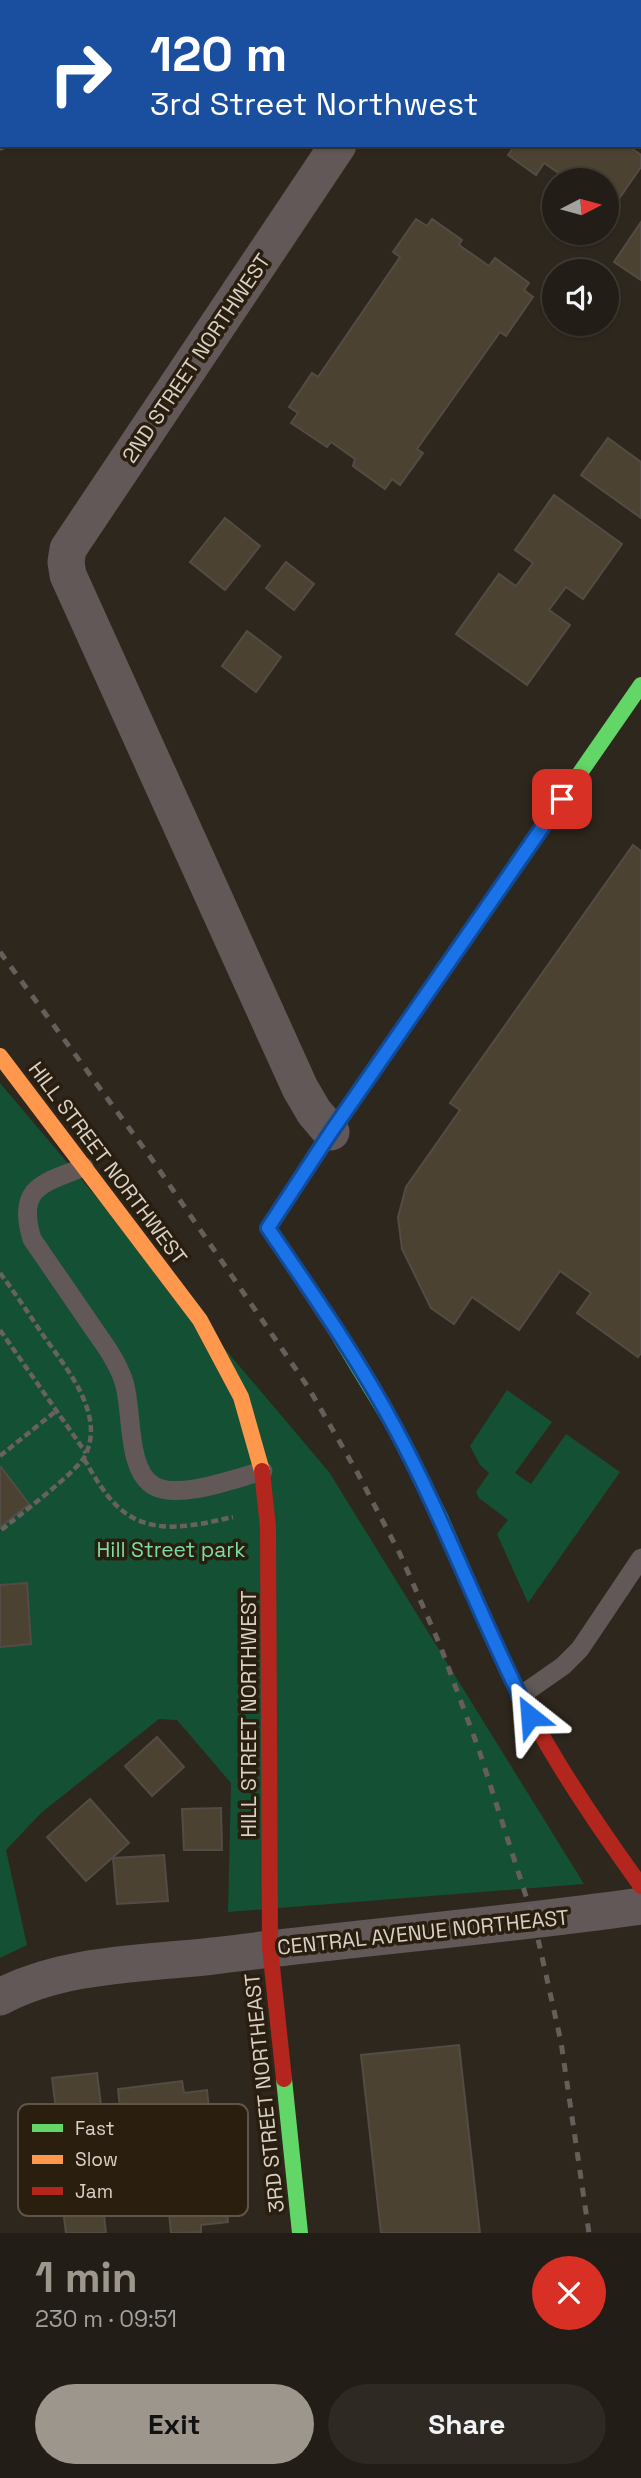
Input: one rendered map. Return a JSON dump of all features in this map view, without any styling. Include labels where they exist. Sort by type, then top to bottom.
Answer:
[{"type":"street","name":"2ND STREET NORTHWEST","points":[[331,1132],[314,1112],[300,1088],[68,575],[66,562],[68,549],[337,147]]},
{"type":"street","points":[[641,685],[331,1132],[268,1228],[326,1314],[394,1426],[440,1517],[520,1696],[541,1736],[584,1808],[641,1885]]},
{"type":"street","name":"HILL STREET NORTHWEST","points":[[0,1056],[200,1320],[241,1397],[263,1471],[268,1527],[270,1948]]},
{"type":"street","name":"CENTRAL AVENUE NORTHEAST","points":[[0,1997],[16,1988],[41,1980],[88,1970],[534,1921],[641,1906]]},
{"type":"street","name":"3RD STREET NORTHEAST","points":[[270,1948],[300,2233]]},
{"type":"lane","points":[[84,1167],[36,1189],[28,1201],[26,1221],[32,1239],[108,1350],[123,1380],[130,1406],[134,1452],[141,1473],[152,1485],[166,1491],[224,1482],[263,1471]]},
{"type":"lane","points":[[520,1696],[563,1666],[580,1649],[641,1558]]},
{"type":"path","points":[[0,1273],[2,1281],[72,1377],[84,1402],[91,1441],[84,1459],[0,1531]]},
{"type":"path","points":[[0,1330],[86,1453]]},
{"type":"path","points":[[0,1456],[56,1411]]},
{"type":"green space","name":"Hill Street park","points":[[0,1083],[329,1472],[584,1884],[228,1912],[231,1783],[177,1720],[159,1719],[41,1813],[6,1850],[27,1945],[0,1958]]},
{"type":"green space","points":[[507,1390],[552,1422],[515,1473],[531,1484],[566,1434],[620,1472],[528,1603],[497,1534],[508,1520],[479,1498],[476,1492],[489,1473],[480,1465],[470,1446]]},
{"type":"building","points":[[514,147],[630,147],[641,155],[641,167],[620,197],[620,168],[551,168],[544,163],[536,175],[508,155]]},
{"type":"building","points":[[416,219],[427,226],[432,219],[462,240],[459,245],[489,266],[495,258],[529,283],[524,290],[533,297],[506,336],[500,332],[417,449],[423,453],[400,485],[392,479],[385,489],[353,466],[355,459],[331,442],[327,447],[291,423],[298,413],[289,407],[312,373],[318,377],[400,257],[393,252]]},
{"type":"building","points":[[641,222],[641,280],[619,265],[619,259],[616,259]]},
{"type":"building","points":[[608,438],[641,462],[641,518],[581,475]]},
{"type":"building","points":[[554,495],[622,544],[583,599],[566,587],[549,610],[570,625],[527,685],[456,634],[499,574],[516,586],[533,563],[515,550]]},
{"type":"building","points":[[225,518],[260,546],[225,590],[190,562]]},
{"type":"building","points":[[286,562],[314,584],[294,610],[266,588]]},
{"type":"building","points":[[247,631],[281,657],[256,692],[222,666]]},
{"type":"building","points":[[633,845],[641,851],[641,1353],[638,1357],[577,1313],[591,1293],[560,1271],[519,1330],[472,1297],[454,1324],[431,1308],[402,1249],[398,1217],[406,1187],[460,1110],[450,1103]]},
{"type":"building","points":[[0,1468],[29,1504],[0,1527]]},
{"type":"building","points":[[27,1583],[31,1644],[0,1647],[0,1585]]},
{"type":"building","points":[[157,1737],[184,1767],[152,1796],[125,1766]]},
{"type":"building","points":[[90,1799],[129,1843],[86,1881],[47,1837]]},
{"type":"building","points":[[221,1808],[222,1850],[184,1850],[182,1809]]},
{"type":"building","points":[[164,1855],[168,1901],[117,1904],[113,1858]]},
{"type":"building","points":[[459,2045],[480,2233],[381,2233],[361,2055]]},
{"type":"building","points":[[97,2073],[101,2104],[55,2104],[52,2078]]},
{"type":"building","points":[[182,2081],[184,2093],[207,2090],[209,2104],[120,2104],[118,2089]]},
{"type":"building","points":[[64,2216],[104,2216],[106,2233],[66,2233]]},
{"type":"building","points":[[169,2216],[227,2216],[228,2222],[201,2225],[201,2232],[171,2233]]},
{"type":"railway","points":[[0,952],[151,1158],[308,1387],[400,1554],[440,1645],[479,1750],[534,1921],[561,2042],[589,2233]]},
{"type":"traffic: fast","points":[[480,917],[641,685]]},
{"type":"traffic: fast","points":[[340,1337],[394,1426],[440,1517],[492,1637]]},
{"type":"traffic: fast","points":[[284,2079],[300,2233]]},
{"type":"traffic: slow","points":[[0,1056],[200,1320],[241,1397],[262,1471]]},
{"type":"traffic: jam","points":[[340,1337],[268,1228],[480,917]]},
{"type":"traffic: jam","points":[[262,1471],[268,1527],[270,1948],[284,2079]]},
{"type":"traffic: jam","points":[[492,1637],[541,1735],[641,1886]]},
{"type":"route","points":[[530,1716],[506,1670],[440,1517],[394,1426],[350,1351],[268,1228],[331,1132],[562,799]]}]
